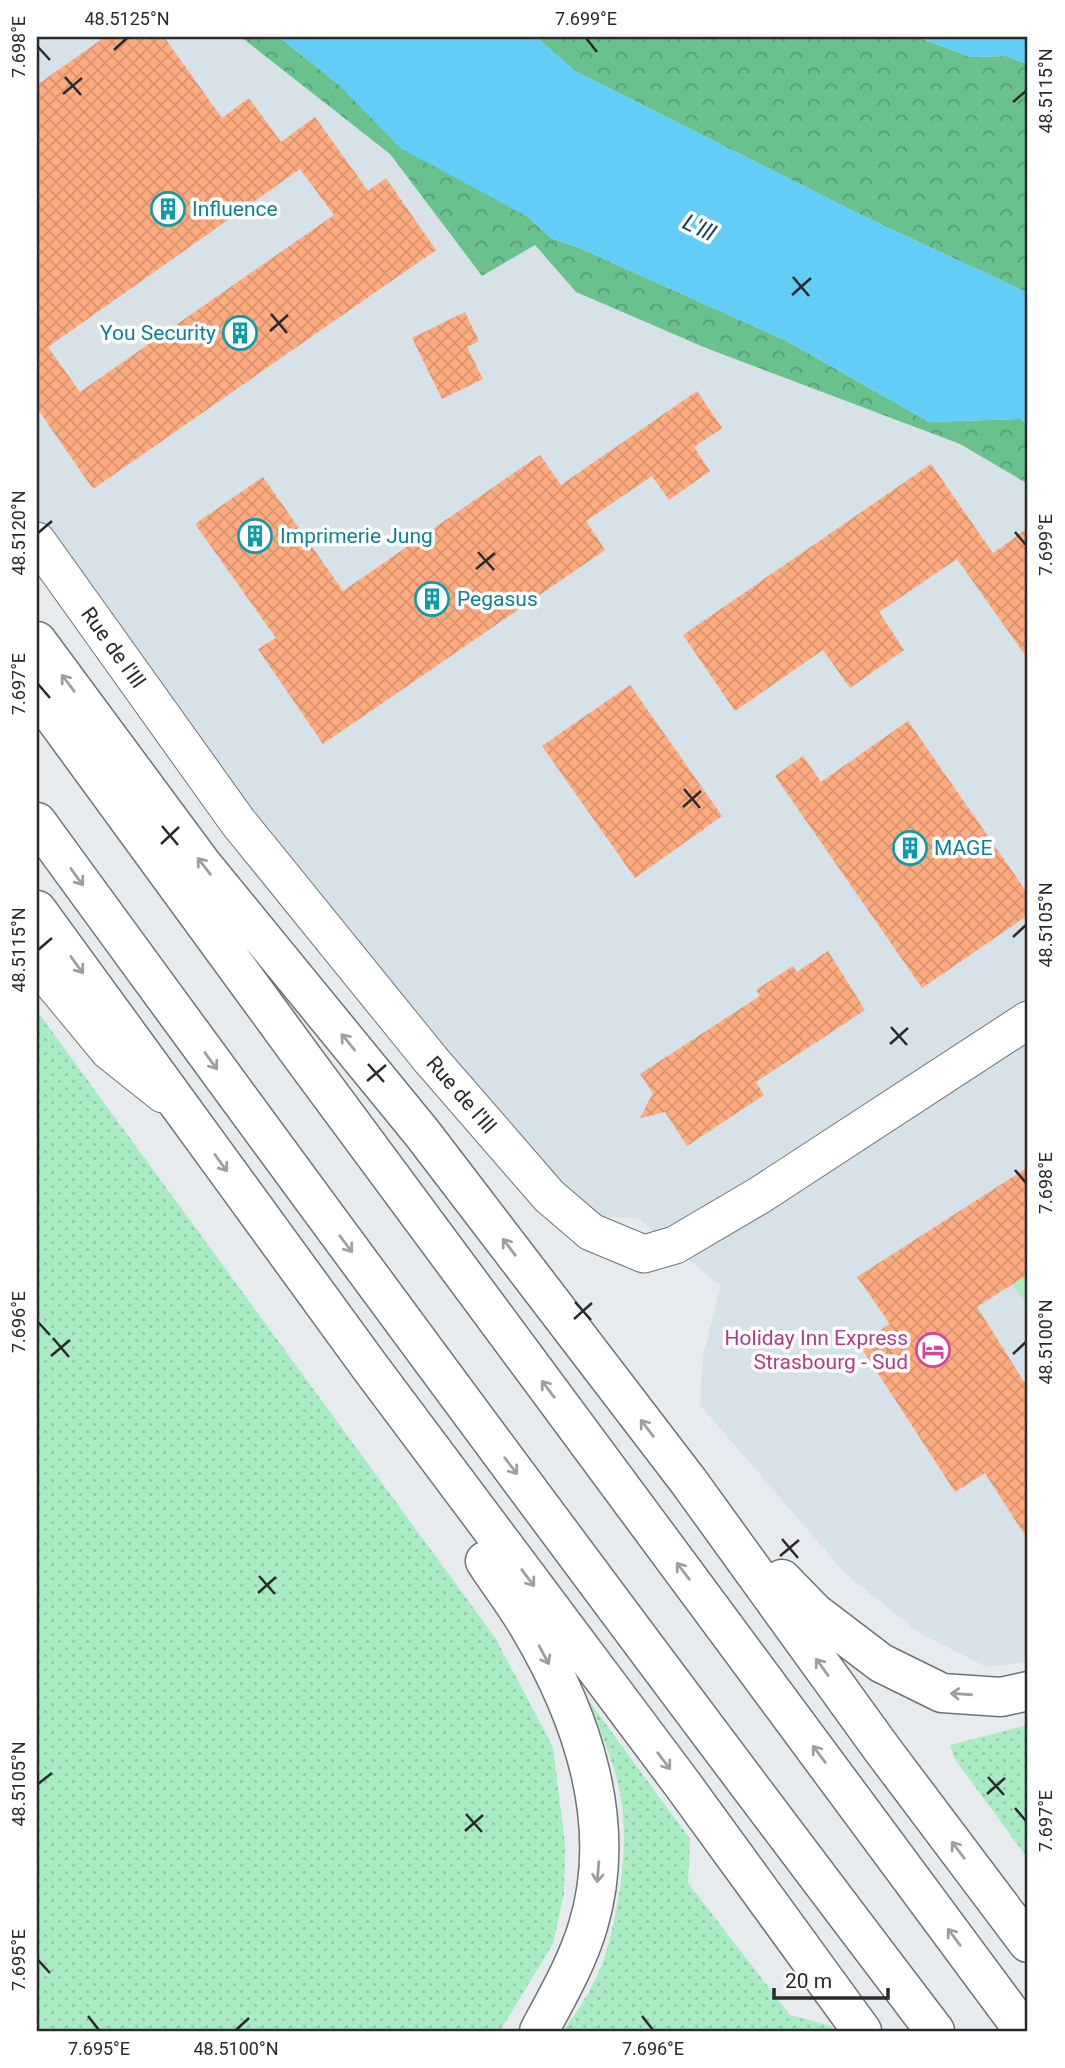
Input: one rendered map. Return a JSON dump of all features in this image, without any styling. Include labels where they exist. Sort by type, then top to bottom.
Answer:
[{"type":"highway","points":[[37,641],[202,864],[422,1133],[688,1482],[1028,1944]]},
{"type":"highway","points":[[37,694],[306,1062],[1024,2031]]},
{"type":"highway","points":[[37,822],[723,1753],[935,2031]]},
{"type":"highway","points":[[37,909],[370,1367],[683,1785],[862,2031]]},
{"type":"highway","points":[[370,1367],[431,1486],[529,1627],[575,1718],[590,1767],[600,1822],[599,1875],[589,1924],[575,1964],[539,2031]]},
{"type":"highway","points":[[688,1482],[814,1612],[881,1664],[942,1693],[1001,1697],[1028,1691]]},
{"type":"street","name":"Rue de l'Ill","points":[[37,541],[238,822],[440,1070],[550,1196],[591,1232],[644,1254],[675,1245],[760,1195],[1028,1020]]},
{"type":"street","points":[[37,964],[109,1051],[181,1108]]},
{"type":"shaded area","points":[[37,37],[241,37],[390,154],[482,276],[535,245],[576,292],[706,348],[960,444],[1028,484],[1028,1662],[986,1667],[918,1632],[844,1572],[700,1405],[703,1356],[721,1286],[637,1218],[597,1217],[565,1191],[260,845],[37,525]]},
{"type":"green space","points":[[241,37],[279,37],[337,83],[528,217],[551,238],[582,249],[787,341],[929,422],[1021,419],[1028,426],[1028,484],[960,444],[706,348],[576,292],[535,245],[482,276],[390,154]]},
{"type":"green space","points":[[536,37],[917,37],[971,57],[1007,56],[1028,65],[1028,293],[863,216],[575,71]]},
{"type":"green space","points":[[37,1011],[496,1639],[553,1747],[565,1844],[564,1894],[553,1944],[500,2031],[37,2031]]},
{"type":"green space","points":[[1028,1274],[1028,1306],[1013,1284]]},
{"type":"green space","points":[[589,1701],[690,1839],[688,1883],[790,2015],[831,2026],[835,2031],[563,2031],[589,1992],[607,1950],[620,1891],[624,1851],[623,1814],[618,1785]]},
{"type":"green space","points":[[1028,1725],[1028,1859],[954,1758],[950,1745]]},
{"type":"water","name":"L'Ill","points":[[279,37],[536,37],[575,71],[863,216],[1028,293],[1028,426],[1021,419],[929,422],[787,341],[582,249],[551,238],[528,217],[400,148],[337,83]]},
{"type":"water","points":[[917,37],[1028,37],[1028,65],[1007,56],[971,57]]},
{"type":"building","points":[[105,37],[164,37],[222,118],[249,98],[281,142],[315,117],[368,191],[386,178],[436,250],[93,489],[37,408],[37,85]],"holes":[[[300,169],[334,215],[80,392],[48,347]]]},
{"type":"building","points":[[465,312],[479,341],[467,347],[483,379],[442,399],[412,338]]},
{"type":"building","name":"Pegasus","points":[[697,391],[722,428],[694,447],[710,471],[669,500],[652,476],[586,521],[605,550],[323,744],[258,649],[276,638],[195,524],[263,477],[343,591],[540,455],[561,485]]},
{"type":"building","points":[[931,464],[993,553],[1028,528],[1028,659],[957,559],[879,612],[904,650],[850,688],[823,650],[735,711],[683,635]]},
{"type":"building","points":[[630,685],[722,816],[635,878],[542,746]]},
{"type":"building","name":"MAGE","points":[[908,721],[1028,894],[1028,915],[922,988],[775,776],[803,756],[821,782]]},
{"type":"building","points":[[828,951],[865,1010],[756,1082],[764,1095],[687,1146],[665,1112],[640,1118],[653,1093],[640,1074],[760,996],[756,990],[793,966],[797,972]]},
{"type":"building","name":"Holiday Inn Express Strasbourg - Sud","points":[[1028,1167],[1028,1274],[977,1307],[1028,1388],[1028,1540],[985,1473],[955,1492],[859,1344],[890,1324],[857,1277]]},
{"type":"place","name":"Influence","points":[[168,209]]},
{"type":"place","name":"You Security","points":[[240,333]]},
{"type":"place","name":"Imprimerie Jung","points":[[255,536]]},
{"type":"place","name":"Pegasus","points":[[432,599]]},
{"type":"place","name":"MAGE","points":[[910,848]]},
{"type":"place","name":"Holiday Inn Express Strasbourg - Sud","points":[[933,1350]]}]
